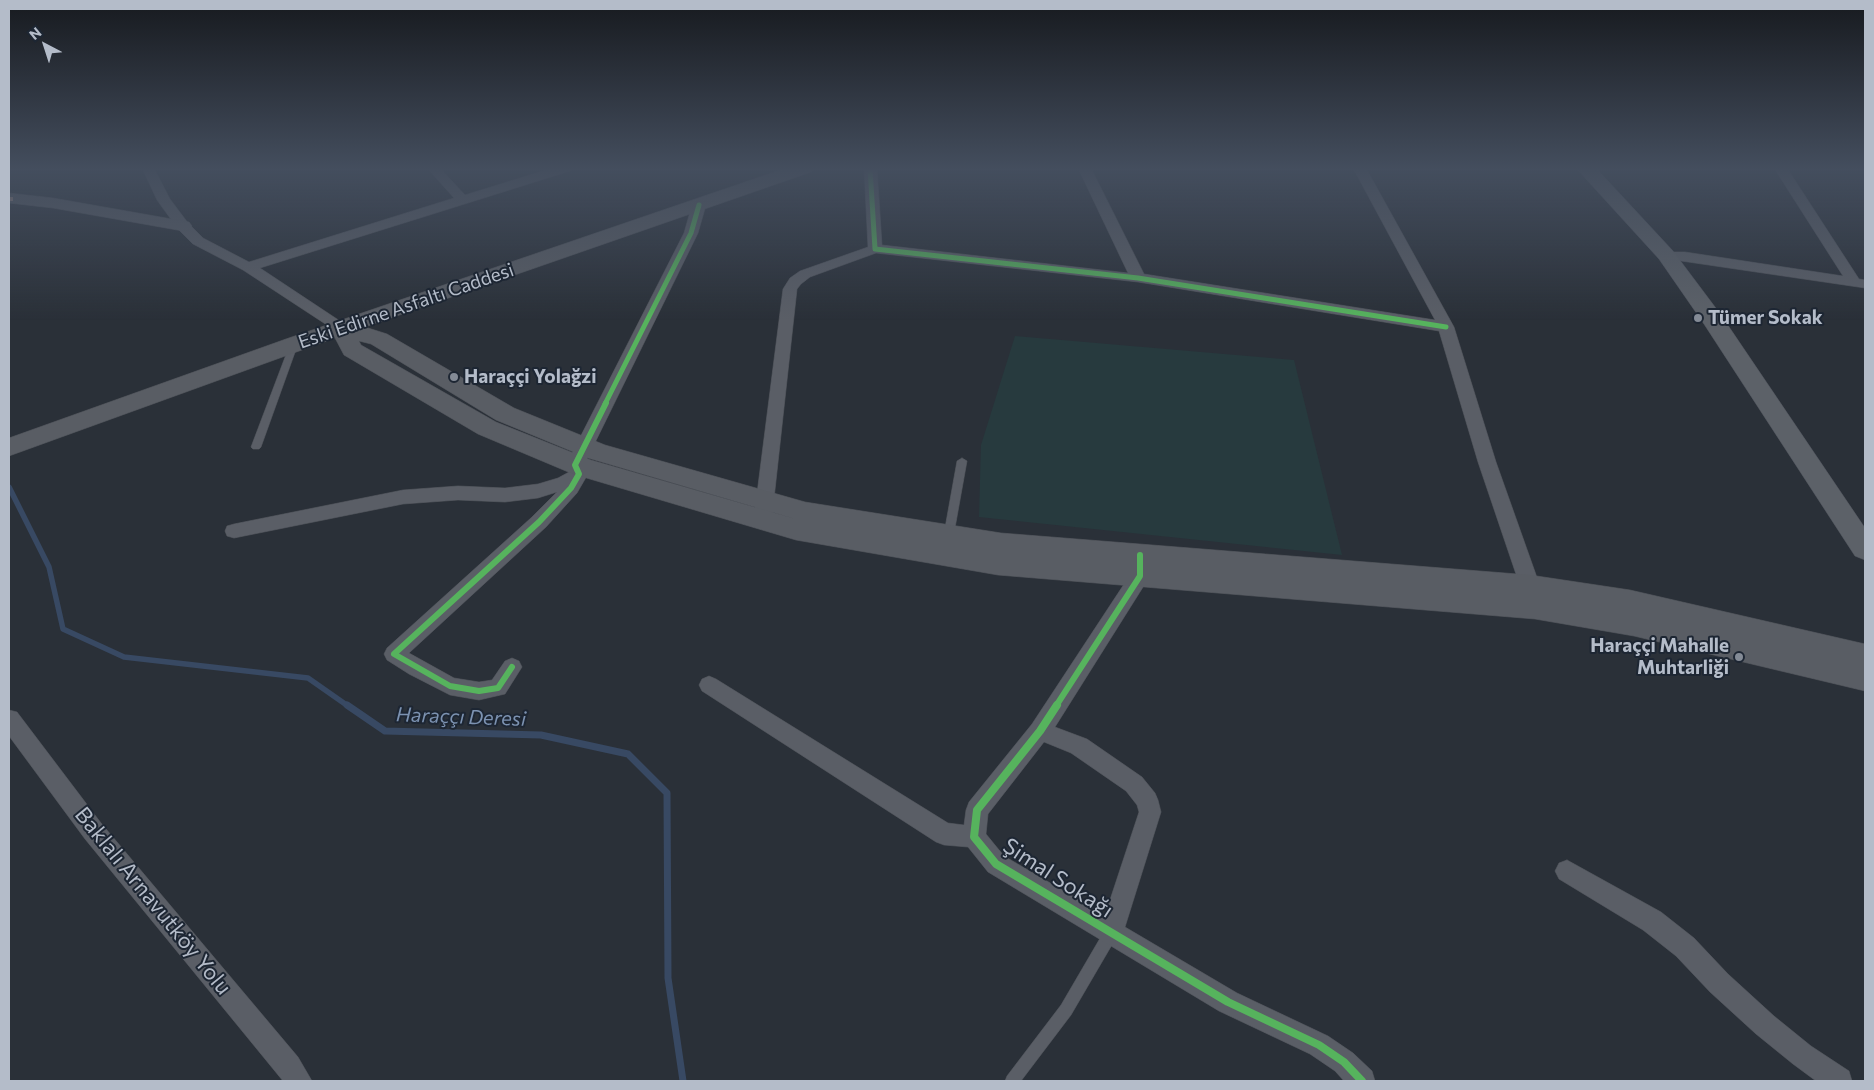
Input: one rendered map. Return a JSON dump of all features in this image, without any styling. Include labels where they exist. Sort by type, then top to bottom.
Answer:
[{"type":"main road","name":"Eski Edirne Asfaltı Caddesi","points":[[19,443],[294,344],[657,219]]},
{"type":"main road","points":[[1637,219],[1675,256],[1713,320],[1865,549]]},
{"type":"main road","points":[[1644,219],[1675,256],[1740,327],[1865,521]]},
{"type":"main road","points":[[341,328],[352,350],[488,428],[579,462],[763,510],[796,530],[947,545],[998,564],[1140,565],[1532,597],[1630,602],[1865,656]]},
{"type":"main road","points":[[1532,597],[1634,624],[1865,678]]},
{"type":"street","points":[[143,219],[183,226]]},
{"type":"street","points":[[178,219],[198,241],[248,267],[341,328]]},
{"type":"street","points":[[248,267],[402,219]]},
{"type":"street","points":[[512,667],[498,688],[479,691],[450,686],[394,654],[539,522],[571,488],[579,462],[691,232],[695,219]]},
{"type":"street","points":[[873,219],[875,249]]},
{"type":"street","points":[[1110,219],[1138,278]]},
{"type":"street","points":[[1388,219],[1446,327],[1487,462],[1532,597]]},
{"type":"street","points":[[1816,219],[1860,283]]},
{"type":"street","points":[[763,510],[790,289],[795,281],[805,274],[875,249],[1138,278],[1446,327]]},
{"type":"street","points":[[1675,256],[1860,283]]},
{"type":"street","points":[[234,531],[403,497],[458,493],[505,495],[538,491],[564,483],[579,462]]},
{"type":"street","points":[[708,685],[944,834],[974,837],[977,810],[1040,731],[1140,565]]},
{"type":"street","name":"Baklalı Arnavutköy Yolu","points":[[9,719],[93,832],[289,1066],[299,1081]]},
{"type":"street","points":[[1040,731],[1079,746],[1134,784],[1147,800],[1150,812],[1111,933]]},
{"type":"street","name":"Şimal Sokağı","points":[[974,837],[996,864],[1228,1002],[1318,1045],[1344,1062],[1362,1081]]},
{"type":"street","points":[[1567,871],[1652,921],[1686,947],[1719,983],[1765,1025],[1839,1081]]},
{"type":"lane","points":[[256,448],[294,344]]},
{"type":"lane","points":[[947,545],[962,461]]},
{"type":"lane","points":[[1012,1081],[1066,1010],[1111,933]]},
{"type":"green space","points":[[1015,336],[1294,360],[1342,555],[979,517],[981,445]]},
{"type":"waterway","name":"Haraççı Deresi","points":[[9,487],[49,567],[63,629],[124,657],[308,678],[348,706]]},
{"type":"waterway","name":"Haraççı Deresi","points":[[347,705],[385,731],[541,735],[628,754],[667,793],[668,978],[683,1081]]},
{"type":"cycle path","points":[[512,667],[498,688],[479,691],[450,686],[394,654],[539,522],[571,488],[579,474],[575,465],[691,233],[695,219]]},
{"type":"cycle path","points":[[873,219],[875,249],[1138,278],[1446,327]]},
{"type":"cycle path","points":[[1140,555],[1140,576],[1040,731],[977,810],[974,837],[996,864],[1228,1002],[1319,1045],[1344,1062],[1362,1081]]},
{"type":"place","name":"Tümer Sokak","points":[[1698,318]]},
{"type":"place","name":"Haraççi Yolağzi","points":[[454,377]]},
{"type":"place","name":"Haraççi Mahalle Muhtarliği","points":[[1739,657]]}]
